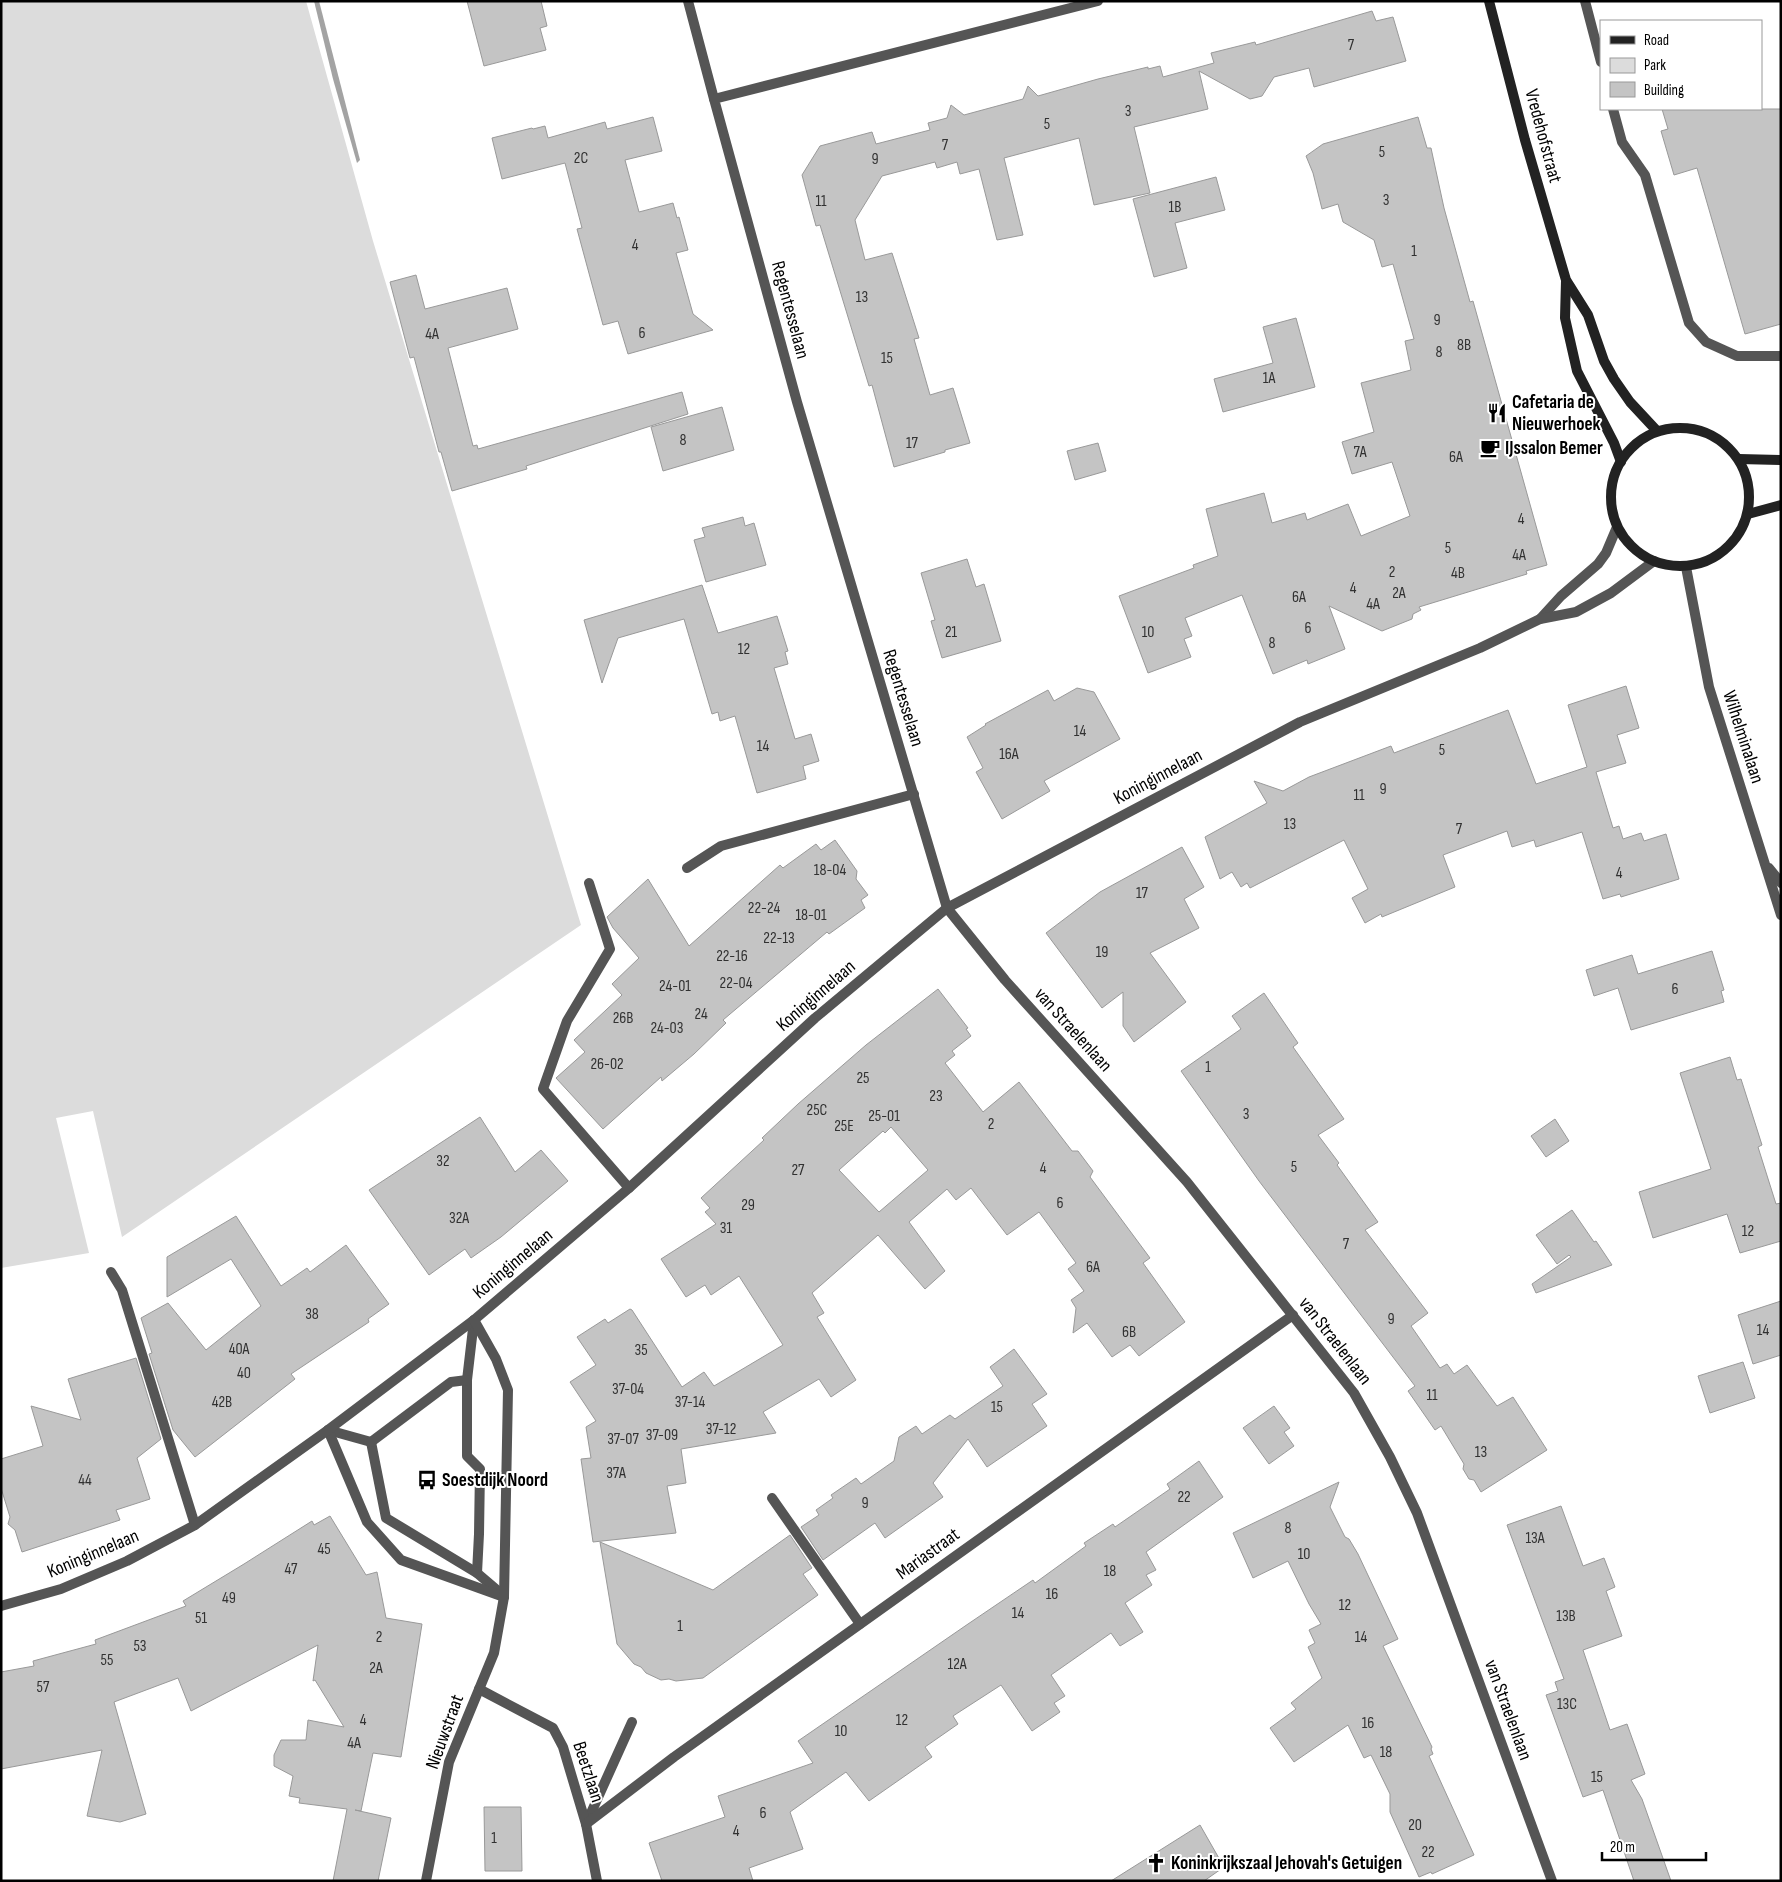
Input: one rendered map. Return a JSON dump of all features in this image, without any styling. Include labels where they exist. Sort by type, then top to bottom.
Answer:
[{"type":"main road","name":"Vredehofstraat","points":[[1489,1],[1525,140],[1566,280],[1588,315],[1604,362],[1614,379],[1630,402],[1658,431]]},
{"type":"main road","name":"Vredehofstraat","points":[[1566,280],[1565,318],[1576,371],[1614,444],[1621,462]]},
{"type":"main road","points":[[1675,427],[1693,428],[1710,434],[1726,444],[1739,459],[1747,477],[1750,495],[1748,514],[1743,528],[1735,540],[1726,549],[1702,564],[1670,566],[1654,561],[1640,554],[1628,543],[1617,527],[1612,512],[1612,482],[1627,452],[1641,440],[1658,431],[1675,427]]},
{"type":"main road","points":[[1739,459],[1781,460]]},
{"type":"main road","points":[[1748,514],[1781,505]]},
{"type":"street","name":"Regentesselaan","points":[[688,1],[797,402],[947,908]]},
{"type":"street","points":[[714,99],[1098,1]]},
{"type":"street","points":[[1585,1],[1600,58]]},
{"type":"street","points":[[1613,110],[1622,142],[1645,175],[1689,323],[1706,342],[1737,356],[1781,356]]},
{"type":"street","name":"Koninginnelaan","points":[[1540,619],[1561,596],[1598,564],[1611,542],[1617,527]]},
{"type":"street","name":"Koninginnelaan","points":[[1,1606],[61,1589],[127,1561],[195,1526],[328,1430],[474,1320],[629,1188],[815,1018],[947,908],[1300,722],[1480,648],[1540,619],[1576,612],[1611,592],[1654,561]]},
{"type":"street","name":"Wilhelminalaan","points":[[1686,566],[1709,687],[1781,915]]},
{"type":"street","points":[[687,868],[720,846],[914,794]]},
{"type":"street","points":[[1764,862],[1781,883]]},
{"type":"street","points":[[589,882],[610,949],[567,1021],[543,1089],[629,1188]]},
{"type":"street","name":"van Straelenlaan","points":[[947,908],[1004,980],[1187,1182],[1354,1393],[1390,1457],[1417,1513],[1552,1881]]},
{"type":"street","points":[[111,1272],[122,1290],[195,1526]]},
{"type":"street","name":"Mariastraat","points":[[586,1824],[674,1756],[1293,1315]]},
{"type":"street","points":[[474,1320],[467,1380],[467,1456],[480,1469],[477,1573]]},
{"type":"street","name":"Nieuwstraat","points":[[426,1881],[449,1762],[494,1653],[504,1597],[508,1390],[496,1359],[474,1320]]},
{"type":"street","points":[[372,1442],[451,1382],[467,1380]]},
{"type":"street","points":[[328,1430],[372,1442]]},
{"type":"street","points":[[328,1430],[367,1522],[401,1560],[504,1597]]},
{"type":"street","points":[[372,1442],[386,1518],[477,1573],[504,1597]]},
{"type":"street","points":[[772,1498],[860,1624]]},
{"type":"street","name":"Beetzlaan","points":[[479,1690],[553,1728],[563,1747],[586,1824],[597,1881]]},
{"type":"street","points":[[586,1824],[632,1722]]},
{"type":"green space","points":[[1,1],[306,1],[373,241],[581,925],[122,1237],[93,1111],[56,1118],[89,1253],[1,1268]]},
{"type":"shaded area","points":[[314,1],[319,1],[360,160],[357,163],[333,79]]},
{"type":"building","points":[[467,1],[541,1],[547,26],[540,28],[546,50],[484,66]]},
{"type":"building","points":[[1372,11],[1376,21],[1393,17],[1406,61],[1314,87],[1309,68],[1274,77],[1262,96],[1250,99],[1199,71],[1208,109],[1134,127],[1150,193],[1094,205],[1079,138],[1004,158],[1023,235],[997,240],[979,169],[960,174],[957,162],[937,168],[935,162],[882,176],[855,220],[865,260],[892,253],[919,338],[914,339],[930,395],[953,388],[970,443],[894,467],[872,385],[869,386],[820,225],[816,226],[802,175],[820,146],[872,132],[876,144],[930,130],[928,123],[947,118],[951,105],[964,115],[1023,99],[1028,86],[1038,96],[1098,79],[1160,66],[1163,77],[1214,63],[1211,53],[1255,42],[1256,45]]},
{"type":"building","points":[[1781,109],[1781,324],[1745,334],[1697,168],[1674,175],[1661,131],[1668,129],[1662,110]]},
{"type":"building","points":[[653,117],[662,151],[625,160],[639,212],[673,203],[688,250],[676,253],[693,314],[713,330],[628,354],[618,321],[603,325],[577,229],[582,228],[565,163],[502,179],[492,138],[545,126],[548,138],[605,122],[607,129]]},
{"type":"building","points":[[1418,117],[1427,148],[1431,148],[1444,208],[1470,302],[1473,301],[1547,565],[1526,571],[1527,574],[1419,607],[1421,610],[1413,614],[1412,619],[1382,631],[1329,606],[1345,649],[1308,664],[1307,660],[1273,674],[1242,595],[1185,618],[1192,636],[1184,639],[1191,657],[1148,673],[1119,596],[1194,568],[1193,565],[1218,556],[1206,509],[1264,493],[1272,523],[1305,513],[1307,520],[1348,504],[1361,536],[1410,516],[1392,462],[1352,474],[1342,442],[1374,432],[1361,383],[1411,370],[1405,341],[1414,339],[1393,264],[1382,267],[1374,240],[1343,222],[1338,204],[1322,209],[1313,173],[1306,156],[1323,144]]},
{"type":"building","points":[[1216,177],[1225,210],[1175,223],[1187,268],[1154,277],[1133,199]]},
{"type":"building","points":[[416,275],[425,309],[507,288],[518,329],[448,348],[473,446],[477,445],[478,449],[682,392],[688,414],[526,466],[527,469],[452,491],[441,452],[439,452],[414,357],[410,358],[390,282]]},
{"type":"building","points":[[1296,318],[1315,387],[1223,412],[1214,379],[1273,363],[1263,327]]},
{"type":"building","points":[[722,407],[734,450],[663,471],[651,427]]},
{"type":"building","points":[[1098,443],[1106,471],[1075,480],[1067,451]]},
{"type":"building","points":[[743,517],[745,526],[754,523],[766,565],[706,582],[694,540],[705,537],[702,528]]},
{"type":"building","points":[[967,559],[976,587],[984,584],[1001,641],[942,658],[931,621],[935,620],[921,573]]},
{"type":"building","points":[[702,585],[718,633],[777,616],[788,651],[785,652],[788,664],[774,668],[795,739],[811,734],[819,761],[803,766],[806,779],[757,793],[735,716],[720,721],[718,712],[712,714],[684,619],[618,638],[602,683],[584,620]]},
{"type":"building","points":[[1626,686],[1639,728],[1617,735],[1626,763],[1596,772],[1613,828],[1619,826],[1623,839],[1641,833],[1644,841],[1666,834],[1679,879],[1621,897],[1620,894],[1603,899],[1582,832],[1536,847],[1534,840],[1512,847],[1507,831],[1443,855],[1455,887],[1382,917],[1381,914],[1365,923],[1352,898],[1368,889],[1344,840],[1250,888],[1247,883],[1241,887],[1232,872],[1220,879],[1205,837],[1267,803],[1254,781],[1283,791],[1309,777],[1391,746],[1394,753],[1508,710],[1536,784],[1587,767],[1568,705]]},
{"type":"building","points":[[1077,688],[1094,692],[1120,739],[1044,781],[1050,791],[1002,819],[976,772],[983,768],[967,737],[985,724],[1048,690],[1054,701]]},
{"type":"building","points":[[835,840],[857,871],[856,879],[868,895],[861,900],[865,908],[829,934],[827,932],[723,1020],[726,1023],[694,1054],[662,1081],[661,1077],[603,1129],[556,1078],[585,1052],[574,1040],[622,995],[612,984],[639,958],[613,928],[607,917],[648,879],[689,946],[780,865],[783,868],[816,844],[821,850]]},
{"type":"building","points":[[1182,847],[1204,887],[1184,899],[1199,928],[1150,953],[1186,1002],[1134,1042],[1123,1026],[1123,992],[1102,1008],[1046,933],[1100,892]]},
{"type":"building","points":[[1712,951],[1724,990],[1721,991],[1724,1002],[1631,1030],[1618,988],[1594,996],[1586,970],[1632,955],[1638,974]]},
{"type":"building","points":[[938,989],[968,1028],[966,1029],[971,1036],[952,1051],[955,1055],[945,1063],[983,1112],[1019,1082],[1072,1151],[1078,1151],[1093,1171],[1090,1177],[1150,1258],[1143,1263],[1185,1322],[1139,1356],[1130,1345],[1112,1357],[1087,1323],[1073,1333],[1076,1308],[1071,1300],[1084,1291],[1068,1269],[1076,1263],[1039,1212],[1007,1235],[971,1188],[956,1200],[947,1189],[909,1222],[945,1271],[925,1289],[878,1235],[812,1293],[824,1313],[817,1317],[856,1380],[831,1397],[819,1379],[763,1412],[776,1433],[681,1449],[686,1483],[667,1486],[676,1533],[593,1542],[581,1459],[591,1458],[586,1427],[596,1421],[570,1382],[596,1365],[577,1337],[605,1319],[608,1323],[630,1309],[682,1387],[704,1372],[714,1386],[783,1345],[739,1276],[711,1295],[705,1285],[686,1297],[661,1259],[716,1224],[705,1212],[710,1208],[701,1198],[764,1140],[762,1138],[798,1104],[866,1045]],"holes":[[[891,1127],[928,1170],[879,1212],[839,1170],[883,1131],[885,1133]]]},
{"type":"building","points":[[1264,993],[1298,1043],[1293,1047],[1344,1119],[1318,1135],[1378,1222],[1365,1230],[1428,1313],[1411,1326],[1440,1368],[1447,1364],[1454,1374],[1467,1365],[1497,1406],[1513,1397],[1547,1450],[1481,1492],[1474,1480],[1469,1479],[1463,1469],[1464,1464],[1441,1426],[1435,1430],[1408,1391],[1415,1386],[1259,1181],[1181,1071],[1241,1029],[1232,1016]]},
{"type":"building","points":[[1730,1057],[1737,1080],[1741,1079],[1762,1145],[1758,1147],[1776,1204],[1781,1203],[1781,1241],[1740,1253],[1727,1214],[1653,1238],[1639,1192],[1711,1169],[1680,1073]]},
{"type":"building","points":[[480,1117],[515,1172],[541,1150],[568,1181],[501,1237],[471,1258],[465,1249],[429,1275],[369,1190]]},
{"type":"building","points":[[1555,1119],[1569,1141],[1546,1157],[1531,1136]]},
{"type":"building","points":[[1572,1210],[1612,1265],[1536,1293],[1532,1284],[1571,1257],[1569,1255],[1557,1264],[1536,1235]]},
{"type":"building","points":[[236,1216],[281,1286],[307,1268],[310,1272],[346,1245],[389,1304],[368,1319],[369,1322],[291,1374],[295,1379],[195,1457],[173,1430],[149,1354],[152,1353],[141,1318],[168,1303],[206,1350],[261,1306],[231,1259],[167,1297],[167,1257]]},
{"type":"building","points":[[1781,1301],[1781,1355],[1753,1364],[1738,1315]]},
{"type":"building","points":[[1014,1349],[1047,1394],[1032,1404],[1047,1426],[987,1467],[968,1439],[933,1483],[943,1497],[885,1538],[875,1523],[823,1560],[801,1527],[819,1515],[816,1510],[833,1498],[831,1495],[856,1478],[861,1484],[894,1461],[899,1437],[916,1426],[922,1434],[950,1415],[955,1419],[1003,1386],[990,1367]]},
{"type":"building","points":[[136,1358],[161,1439],[137,1458],[150,1499],[116,1510],[120,1520],[22,1552],[15,1530],[8,1524],[10,1517],[1,1488],[1,1459],[43,1446],[31,1406],[81,1420],[68,1379]]},
{"type":"building","points":[[1743,1362],[1755,1398],[1710,1413],[1698,1376]]},
{"type":"building","points":[[1274,1406],[1290,1428],[1284,1432],[1294,1446],[1269,1464],[1243,1428]]},
{"type":"building","points":[[1199,1461],[1223,1497],[1146,1552],[1156,1570],[1146,1575],[1152,1585],[1125,1603],[1143,1632],[1120,1646],[1111,1633],[1051,1675],[1065,1696],[1054,1703],[1060,1712],[1032,1731],[1001,1685],[953,1716],[958,1724],[925,1747],[932,1757],[869,1801],[846,1772],[790,1812],[803,1849],[749,1868],[753,1881],[662,1881],[649,1843],[725,1817],[718,1796],[813,1763],[798,1741],[1033,1580],[1035,1583],[1086,1546],[1084,1543],[1113,1524],[1115,1527],[1170,1489],[1167,1484]]},
{"type":"building","points":[[1339,1482],[1330,1507],[1345,1537],[1349,1539],[1358,1554],[1398,1639],[1383,1646],[1432,1747],[1433,1754],[1429,1756],[1474,1855],[1432,1874],[1431,1872],[1419,1877],[1390,1812],[1390,1794],[1371,1755],[1364,1758],[1348,1725],[1294,1762],[1270,1728],[1296,1709],[1291,1703],[1322,1678],[1308,1647],[1315,1643],[1309,1630],[1321,1624],[1288,1561],[1253,1578],[1233,1533]]},
{"type":"building","points":[[1561,1506],[1583,1566],[1604,1558],[1615,1587],[1606,1591],[1622,1636],[1583,1650],[1610,1730],[1627,1724],[1645,1774],[1631,1780],[1642,1799],[1671,1881],[1634,1881],[1603,1790],[1583,1797],[1546,1695],[1558,1691],[1555,1682],[1564,1679],[1507,1525]]},
{"type":"building","points":[[330,1516],[366,1575],[377,1572],[386,1618],[422,1624],[401,1757],[373,1753],[361,1811],[355,1810],[391,1818],[378,1881],[333,1881],[347,1809],[299,1803],[300,1798],[289,1796],[293,1776],[274,1766],[274,1755],[281,1740],[306,1740],[308,1720],[344,1727],[315,1680],[313,1681],[318,1645],[191,1711],[178,1678],[114,1702],[146,1814],[120,1822],[87,1816],[102,1750],[1,1769],[1,1672],[34,1666],[33,1661],[96,1644],[95,1640],[186,1606],[183,1601],[312,1521],[314,1525]]},
{"type":"building","points":[[790,1535],[812,1568],[803,1574],[818,1595],[703,1678],[676,1681],[669,1679],[661,1680],[646,1673],[641,1667],[634,1664],[617,1644],[600,1542],[713,1590]]},
{"type":"building","points":[[484,1807],[521,1807],[522,1871],[485,1871]]},
{"type":"building","points":[[1200,1825],[1224,1867],[1204,1881],[1111,1881]]},
{"type":"place","name":"Cafetaria de Nieuwerhoek","points":[[1497,413]]},
{"type":"place","name":"IJssalon Bemer","points":[[1490,448]]},
{"type":"place","name":"Soestdijk Noord","points":[[427,1480]]},
{"type":"place","name":"Koninkrijkszaal Jehovah's Getuigen","points":[[1156,1863]]}]
